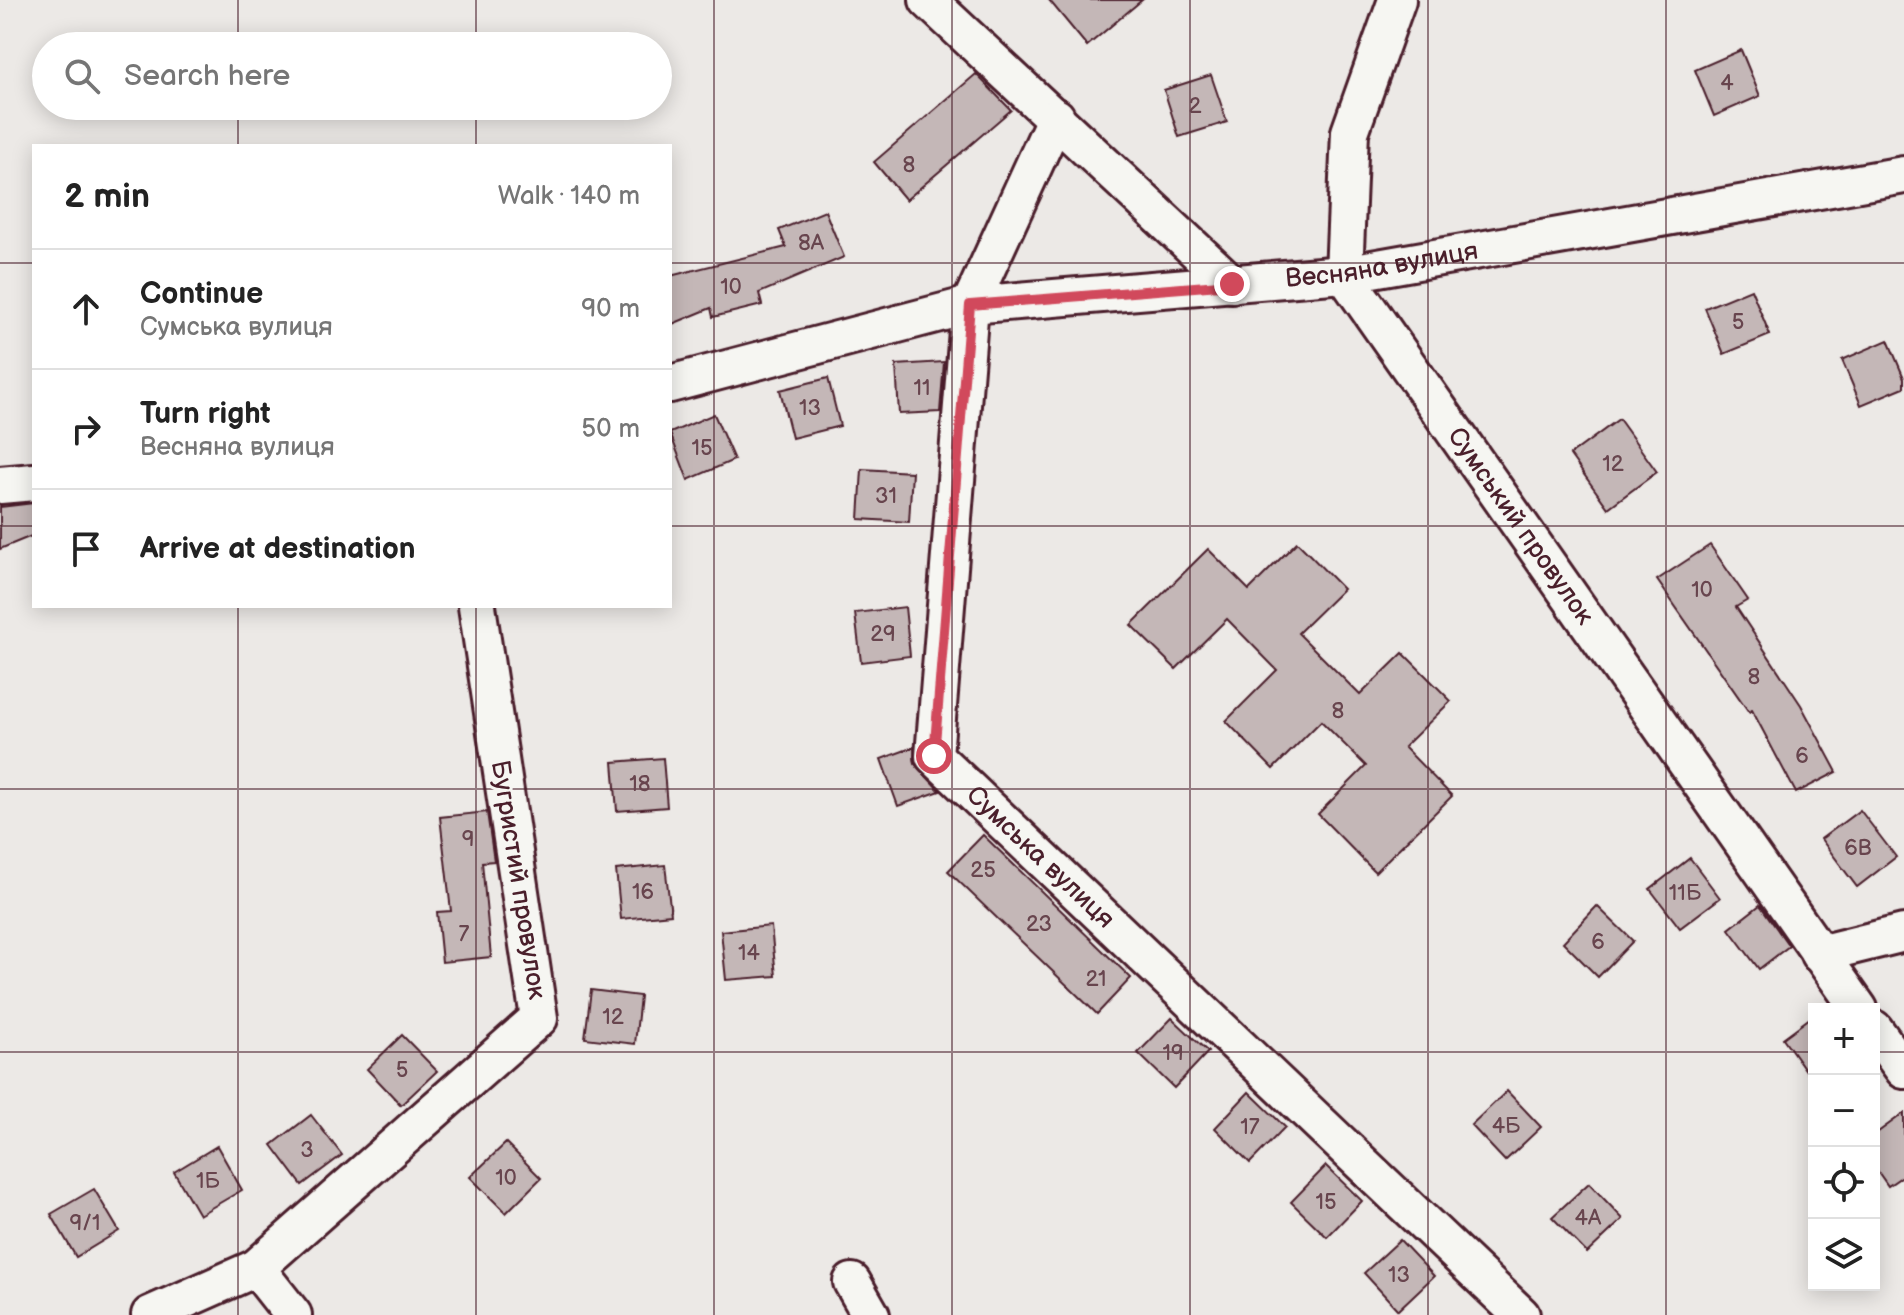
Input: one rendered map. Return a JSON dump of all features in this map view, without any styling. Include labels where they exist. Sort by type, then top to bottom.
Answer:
[{"type":"street","points":[[928,0],[1232,284]]},
{"type":"street","points":[[1344,274],[1350,132],[1397,0]]},
{"type":"street","name":"Сумська вулиця","points":[[1056,117],[970,305],[934,756],[1521,1315]]},
{"type":"street","name":"Весняна вулиця","points":[[672,383],[970,305],[1344,274],[1904,175]]},
{"type":"street","name":"Сумський провулок","points":[[1344,274],[1855,1003]]},
{"type":"street","points":[[0,485],[32,482]]},
{"type":"street","name":"Бугристий провулок","points":[[150,1315],[256,1268],[539,1018],[477,608]]},
{"type":"street","points":[[1819,954],[1904,933]]},
{"type":"street","points":[[1880,1037],[1904,1070]]},
{"type":"street","points":[[256,1268],[293,1315]]},
{"type":"street","points":[[852,1282],[871,1315]]},
{"type":"building","points":[[1049,0],[1142,0],[1087,46]]},
{"type":"building","points":[[1741,50],[1760,96],[1714,116],[1695,70]]},
{"type":"building","points":[[976,74],[1011,110],[906,200],[874,162]]},
{"type":"building","points":[[1211,75],[1227,122],[1179,137],[1164,90]]},
{"type":"building","points":[[825,211],[844,257],[759,293],[762,305],[713,317],[711,308],[672,324],[672,276],[786,247],[779,230]]},
{"type":"building","points":[[1751,289],[1770,335],[1724,354],[1705,308]]},
{"type":"building","points":[[1888,340],[1904,378],[1904,387],[1861,405],[1842,360]]},
{"type":"building","points":[[944,362],[940,412],[899,414],[896,365]]},
{"type":"building","points":[[828,378],[840,426],[792,438],[780,390]]},
{"type":"building","points":[[714,414],[734,460],[688,480],[672,432]]},
{"type":"building","points":[[1619,419],[1657,472],[1608,508],[1570,455]]},
{"type":"building","points":[[862,469],[912,472],[909,522],[859,519]]},
{"type":"building","points":[[32,503],[32,536],[0,549],[0,507]]},
{"type":"building","points":[[1297,542],[1343,589],[1298,633],[1360,695],[1403,653],[1451,701],[1404,747],[1452,796],[1375,872],[1318,814],[1366,766],[1321,721],[1273,769],[1226,721],[1277,670],[1227,619],[1176,669],[1131,625],[1208,549],[1249,590]]},
{"type":"building","points":[[1710,545],[1748,600],[1736,607],[1801,705],[1837,772],[1796,793],[1752,710],[1749,712],[1657,580]]},
{"type":"building","points":[[905,607],[910,656],[861,662],[855,613]]},
{"type":"building","points":[[914,747],[915,764],[940,791],[898,806],[881,759]]},
{"type":"building","points":[[663,758],[667,807],[617,811],[613,762]]},
{"type":"building","points":[[1860,810],[1896,857],[1857,887],[1821,839]]},
{"type":"building","points":[[487,812],[494,861],[482,862],[491,957],[442,962],[437,912],[451,911],[440,817]]},
{"type":"building","points":[[983,835],[1131,978],[1097,1014],[948,871]]},
{"type":"building","points":[[1690,858],[1720,898],[1680,928],[1650,889]]},
{"type":"building","points":[[665,865],[671,914],[621,919],[616,870]]},
{"type":"building","points":[[1760,905],[1789,946],[1759,969],[1729,929]]},
{"type":"building","points":[[1597,906],[1633,941],[1598,977],[1563,942]]},
{"type":"building","points":[[771,926],[776,976],[726,980],[721,931]]},
{"type":"building","points":[[591,990],[640,996],[635,1044],[585,1038]]},
{"type":"building","points":[[1172,1018],[1208,1052],[1174,1088],[1138,1053]]},
{"type":"building","points":[[1808,1019],[1808,1073],[1783,1038]]},
{"type":"building","points":[[402,1035],[437,1071],[401,1105],[367,1069]]},
{"type":"building","points":[[1507,1091],[1541,1127],[1505,1161],[1471,1125]]},
{"type":"building","points":[[1249,1092],[1285,1127],[1250,1163],[1215,1128]]},
{"type":"building","points":[[1904,1113],[1904,1175],[1888,1186],[1880,1175],[1880,1131]]},
{"type":"building","points":[[311,1115],[342,1155],[302,1185],[272,1145]]},
{"type":"building","points":[[506,1143],[541,1178],[506,1213],[470,1177]]},
{"type":"building","points":[[217,1146],[242,1190],[199,1215],[174,1172]]},
{"type":"building","points":[[1326,1166],[1362,1201],[1327,1237],[1291,1202]]},
{"type":"building","points":[[1589,1183],[1623,1219],[1587,1253],[1552,1217]]},
{"type":"building","points":[[94,1189],[119,1231],[76,1257],[51,1214]]},
{"type":"building","points":[[1400,1240],[1434,1276],[1398,1310],[1364,1273]]},
{"type":"route","points":[[934,756],[970,305],[1232,284]]}]
